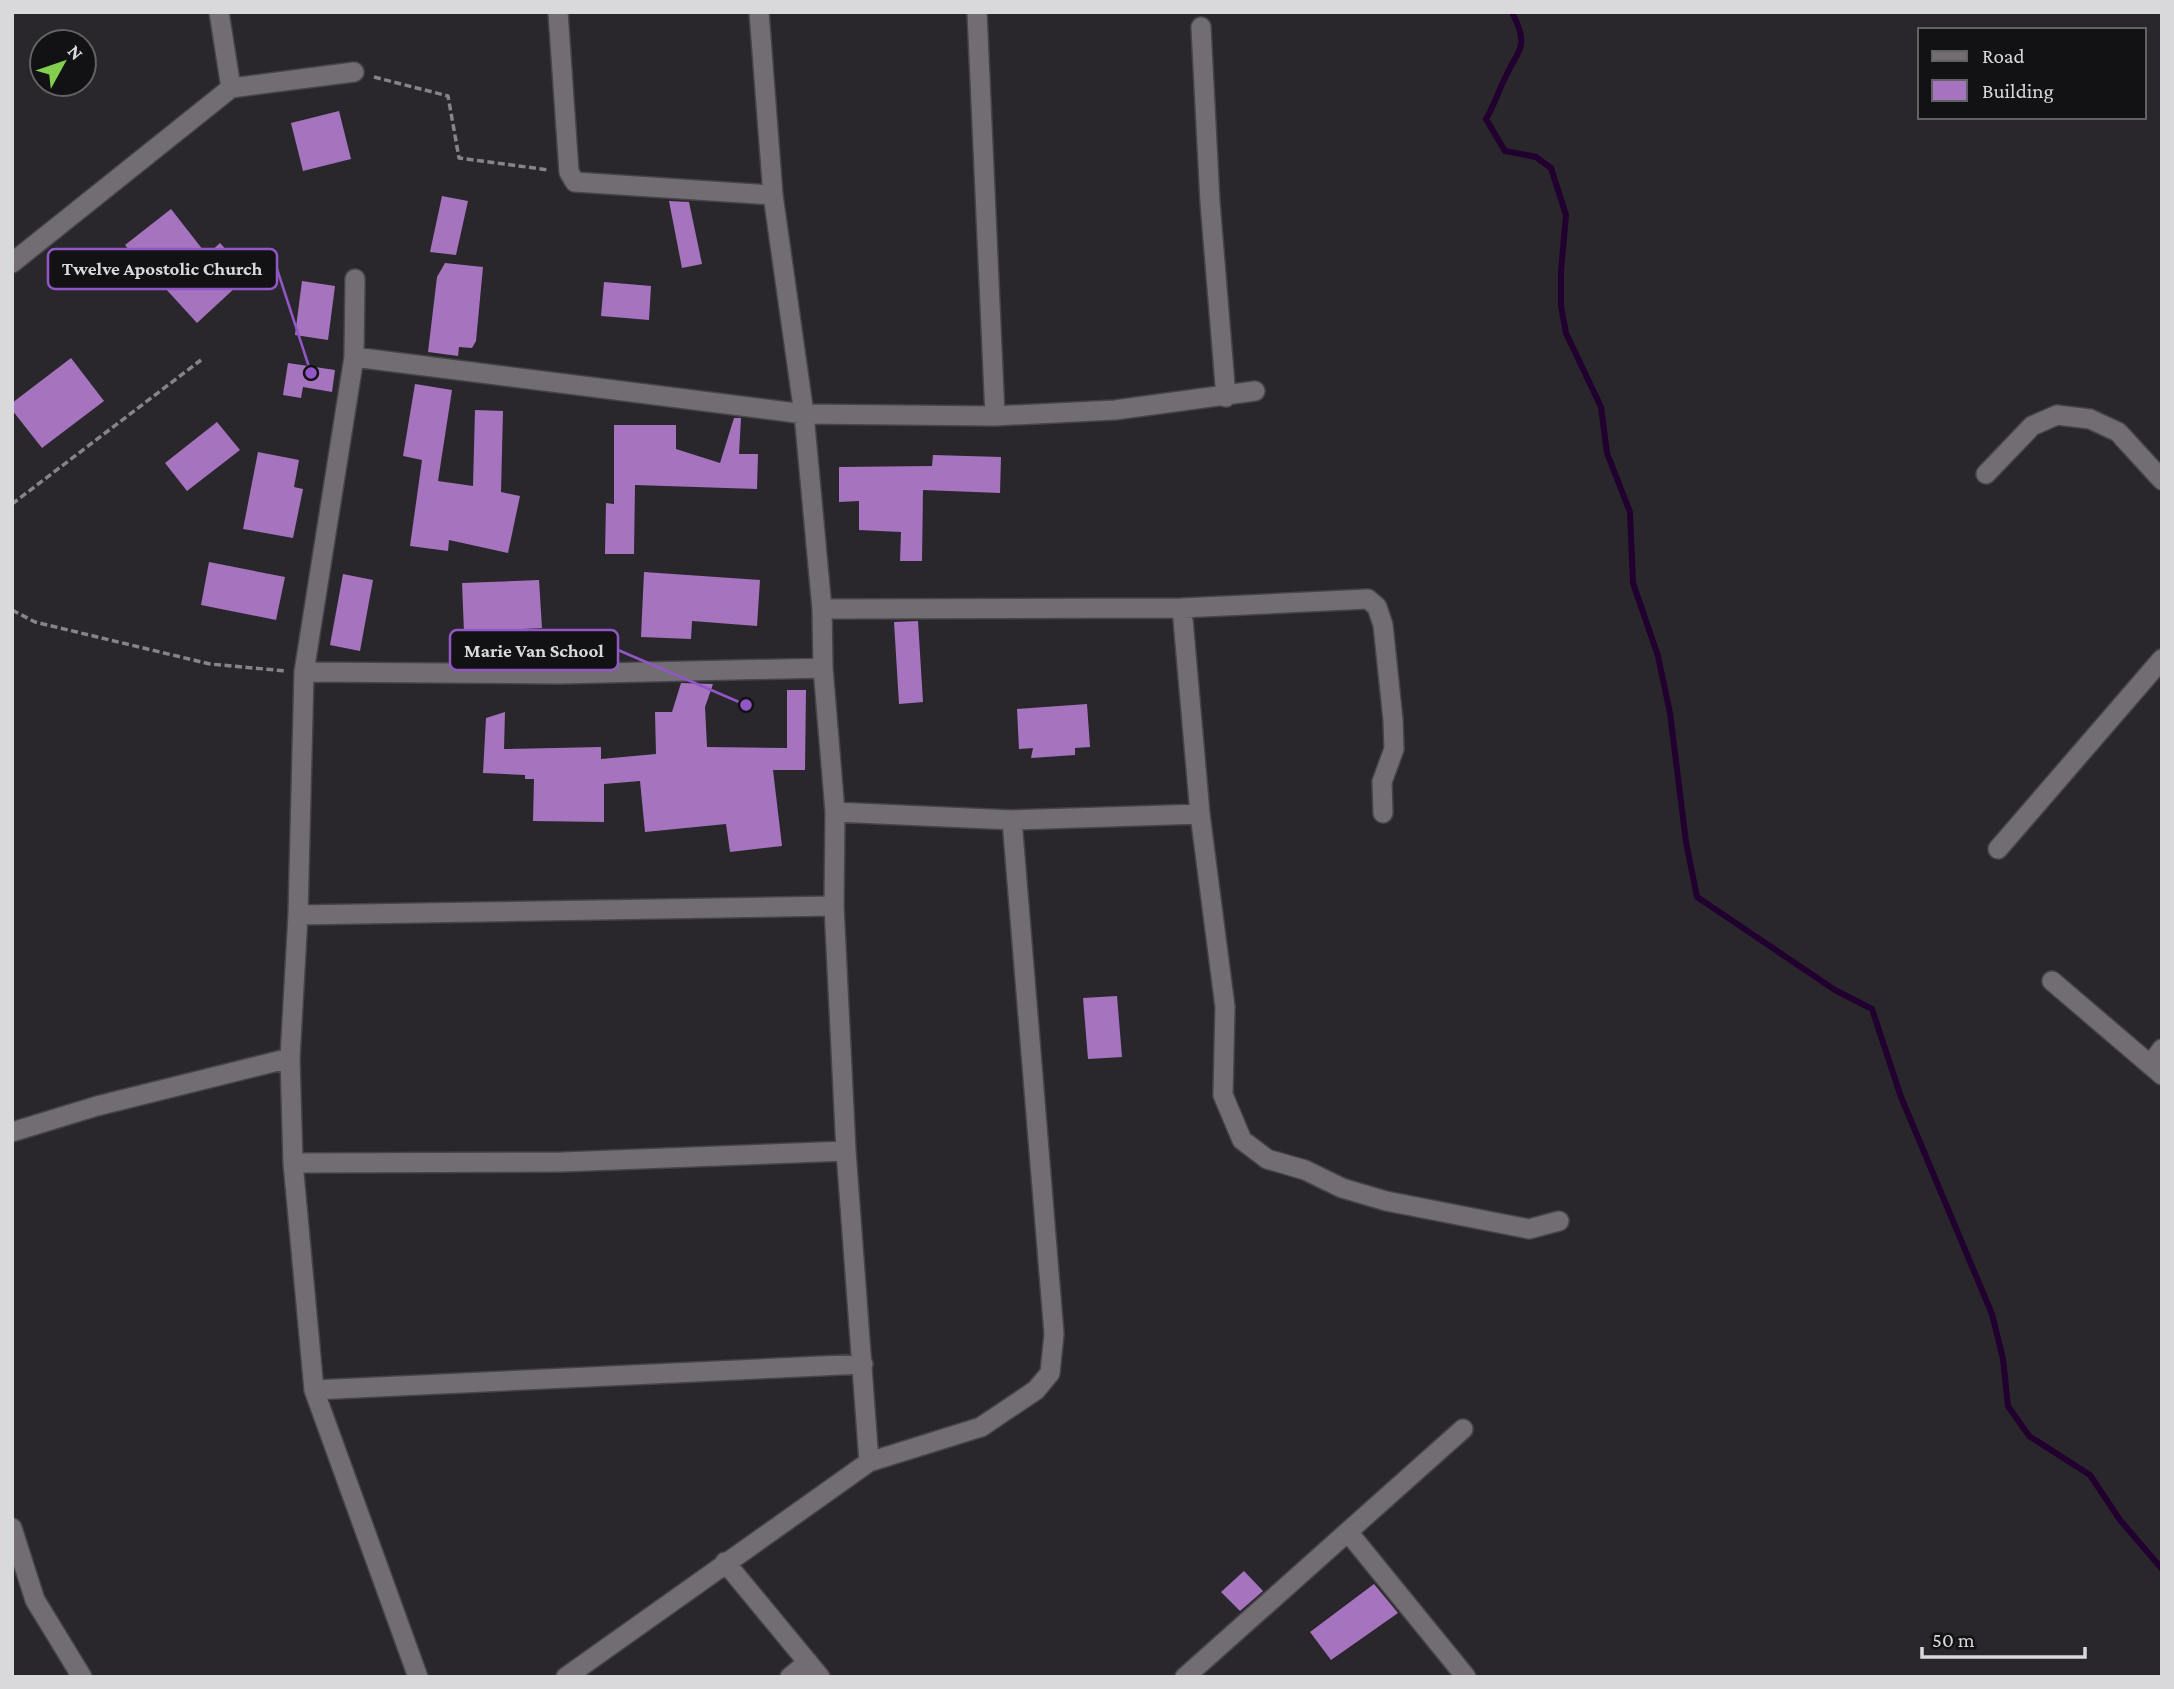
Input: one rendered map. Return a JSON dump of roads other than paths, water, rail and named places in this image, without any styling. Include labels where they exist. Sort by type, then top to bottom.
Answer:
[{"type":"street","points":[[219,12],[231,88]]},
{"type":"street","points":[[558,12],[569,172],[575,182],[772,195]]},
{"type":"street","points":[[759,12],[772,195],[804,414],[822,609],[823,668],[835,812],[834,906],[846,1151],[869,1462]]},
{"type":"street","points":[[977,12],[995,416]]},
{"type":"street","points":[[1201,27],[1210,202],[1226,397]]},
{"type":"street","points":[[12,263],[231,88],[354,72]]},
{"type":"street","points":[[355,279],[354,356],[304,672],[298,915],[290,1058],[293,1163],[313,1390],[418,1677]]},
{"type":"street","points":[[354,356],[804,414],[995,416],[1115,410],[1255,391]]},
{"type":"street","points":[[1986,474],[2032,426],[2057,415],[2090,419],[2118,432],[2162,480]]},
{"type":"street","points":[[822,609],[1182,608],[1342,598],[1368,599],[1377,607],[1383,625],[1394,749],[1382,782],[1383,813]]},
{"type":"street","points":[[1182,608],[1200,814],[1225,1007],[1223,1095],[1242,1140],[1267,1159],[1305,1170],[1342,1188],[1387,1201],[1529,1229],[1559,1221]]},
{"type":"street","points":[[1998,849],[2162,659]]},
{"type":"street","points":[[304,672],[559,674],[823,668]]},
{"type":"street","points":[[835,812],[1012,820],[1200,814]]},
{"type":"street","points":[[566,1677],[869,1462],[981,1427],[1036,1390],[1050,1373],[1054,1334],[1012,820]]},
{"type":"street","points":[[298,915],[834,906]]},
{"type":"street","points":[[2052,981],[2158,1063]]},
{"type":"street","points":[[12,1132],[97,1107],[290,1058]]},
{"type":"street","points":[[293,1163],[562,1162],[846,1151]]},
{"type":"street","points":[[313,1390],[863,1364]]},
{"type":"street","points":[[1185,1677],[1463,1429]]},
{"type":"street","points":[[12,1528],[35,1600],[82,1677]]},
{"type":"street","points":[[1348,1532],[1466,1677]]},
{"type":"street","points":[[725,1562],[814,1669],[790,1677]]},
{"type":"waterway","points":[[1512,12],[1520,33],[1520,47],[1486,119],[1505,151],[1536,157],[1551,168],[1566,215],[1561,271],[1561,306],[1566,333],[1601,407],[1607,453],[1630,512],[1633,583],[1658,656],[1670,713],[1686,842],[1697,897],[1835,990],[1872,1009],[1901,1097],[1992,1314],[2003,1359],[2008,1406],[2029,1436],[2090,1475],[2120,1520],[2162,1569]]},
{"type":"place","name":"Twelve Apostolic Church","points":[[311,373]]},
{"type":"place","name":"Marie Van School","points":[[746,705]]}]
